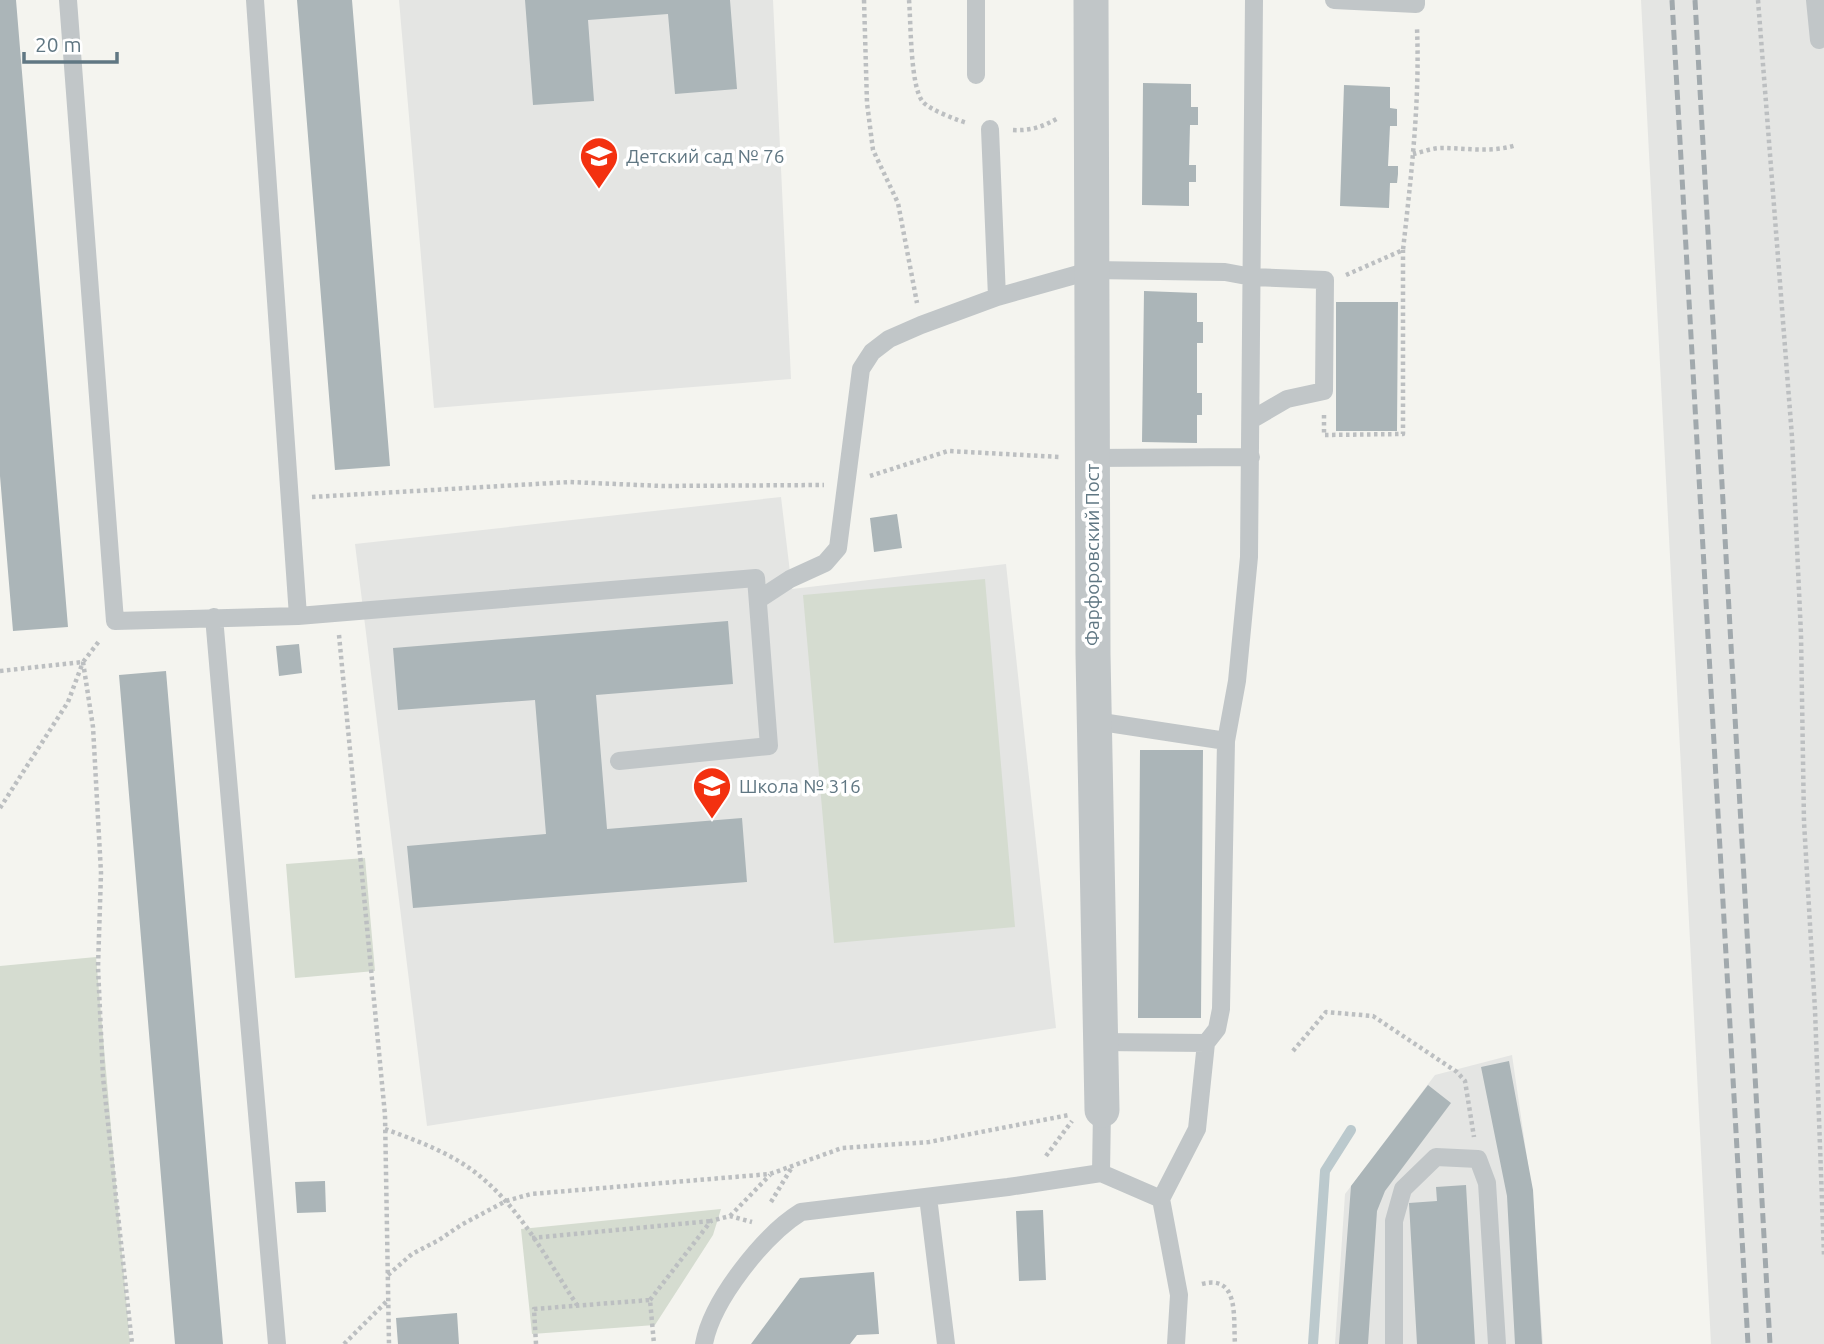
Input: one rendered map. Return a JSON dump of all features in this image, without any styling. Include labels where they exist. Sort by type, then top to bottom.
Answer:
[{"type":"street","name":"Фарфоровский Пост","points":[[1091,0],[1094,790],[1102,1110]]},
{"type":"lane","points":[[68,0],[115,621],[298,616],[756,578],[769,746],[620,761]]},
{"type":"lane","points":[[255,0],[298,616]]},
{"type":"lane","points":[[976,0],[976,75]]},
{"type":"lane","points":[[1176,1344],[1179,1295],[1161,1199],[1197,1129],[1206,1043],[1217,1028],[1221,1009],[1226,741],[1237,681],[1249,557],[1254,0]]},
{"type":"lane","points":[[1335,0],[1416,2]]},
{"type":"lane","points":[[1815,0],[1819,40]]},
{"type":"lane","points":[[990,130],[997,297]]},
{"type":"lane","points":[[758,600],[790,579],[825,563],[838,548],[861,369],[872,352],[889,339],[997,297],[1093,270],[1225,272],[1252,277],[1325,280],[1324,391],[1287,399],[1251,420]]},
{"type":"lane","points":[[1091,458],[1251,457]]},
{"type":"lane","points":[[214,617],[277,1344]]},
{"type":"lane","points":[[1095,721],[1226,741]]},
{"type":"lane","points":[[1100,1042],[1206,1043]]},
{"type":"lane","points":[[1101,1173],[1102,1110]]},
{"type":"lane","points":[[1394,1344],[1394,1221],[1403,1189],[1436,1157],[1478,1159],[1487,1183],[1497,1344]]},
{"type":"lane","points":[[704,1344],[707,1329],[732,1283],[786,1221],[801,1212],[1101,1173],[1161,1199]]},
{"type":"lane","points":[[928,1197],[942,1340]]},
{"type":"path","points":[[864,0],[867,103],[873,150],[898,203],[921,325]]},
{"type":"path","points":[[909,0],[915,83],[923,102],[956,120],[990,130],[1025,131],[1043,127],[1061,117],[1091,107]]},
{"type":"path","points":[[1758,0],[1792,437],[1801,635],[1805,836],[1815,1010],[1824,1255]]},
{"type":"path","points":[[1324,391],[1324,435],[1404,434],[1403,250],[1413,154],[1418,58],[1416,2]]},
{"type":"path","points":[[1413,154],[1440,148],[1500,151],[1516,145]]},
{"type":"path","points":[[1325,280],[1370,266],[1403,250]]},
{"type":"path","points":[[290,499],[570,482],[814,486],[847,483],[948,452],[1091,458]]},
{"type":"path","points":[[337,613],[385,1129],[388,1344]]},
{"type":"path","points":[[0,808],[68,702],[83,662],[115,621]]},
{"type":"path","points":[[0,671],[83,662]]},
{"type":"path","points":[[83,662],[93,727],[101,873],[98,967],[103,1077],[132,1344]]},
{"type":"path","points":[[1293,1051],[1326,1012],[1373,1016],[1457,1072],[1465,1081],[1478,1159]]},
{"type":"path","points":[[388,1275],[412,1254],[506,1201],[531,1194],[770,1174],[842,1148],[929,1142],[1077,1113],[1053,1148],[1008,1187]]},
{"type":"path","points":[[385,1129],[413,1139],[480,1175],[506,1201],[577,1305]]},
{"type":"path","points":[[768,1206],[792,1166]]},
{"type":"path","points":[[730,1216],[770,1174]]},
{"type":"path","points":[[532,1238],[711,1221],[730,1216],[755,1225],[762,1215]]},
{"type":"path","points":[[654,1344],[650,1300],[711,1221]]},
{"type":"path","points":[[1179,1295],[1205,1282],[1220,1284],[1228,1290],[1233,1301],[1236,1344]]},
{"type":"path","points":[[536,1344],[534,1308],[650,1300]]},
{"type":"path","points":[[344,1344],[388,1301]]},
{"type":"shaded area","name":"Детский сад № 76","points":[[399,0],[773,0],[791,379],[434,408]]},
{"type":"shaded area","points":[[1641,0],[1824,0],[1824,1344],[1711,1344]]},
{"type":"shaded area","name":"Школа № 316","points":[[781,497],[792,589],[1006,564],[1056,1028],[427,1126],[355,544]]},
{"type":"shaded area","points":[[985,579],[1015,927],[834,943],[803,595]]},
{"type":"shaded area","points":[[365,858],[375,971],[295,978],[286,864]]},
{"type":"shaded area","points":[[96,957],[130,1344],[0,1344],[0,966]]},
{"type":"shaded area","points":[[1512,1055],[1533,1199],[1543,1344],[1335,1344],[1345,1194],[1435,1075]]},
{"type":"shaded area","points":[[721,1209],[713,1235],[655,1325],[532,1334],[521,1229]]},
{"type":"building","points":[[0,0],[16,0],[68,627],[13,631],[0,476]]},
{"type":"building","points":[[297,0],[352,0],[390,466],[335,470]]},
{"type":"building","points":[[525,0],[730,0],[737,89],[675,94],[668,14],[588,20],[594,101],[533,105]]},
{"type":"building","points":[[1143,83],[1191,84],[1191,107],[1198,107],[1198,125],[1190,125],[1189,165],[1196,165],[1196,182],[1189,182],[1189,206],[1142,205]]},
{"type":"building","points":[[1344,85],[1390,87],[1390,108],[1397,109],[1397,126],[1390,126],[1388,166],[1398,166],[1398,174],[1397,183],[1390,183],[1389,208],[1340,206]]},
{"type":"building","points":[[1144,291],[1197,293],[1197,322],[1203,322],[1203,343],[1197,343],[1197,393],[1202,393],[1202,415],[1197,415],[1197,443],[1142,442]]},
{"type":"building","points":[[1336,302],[1398,302],[1397,431],[1336,431]]},
{"type":"building","points":[[897,514],[902,548],[874,552],[870,518]]},
{"type":"building","points":[[728,621],[733,684],[596,695],[607,829],[742,818],[747,882],[413,908],[407,846],[546,834],[535,700],[398,710],[393,648]]},
{"type":"building","points":[[299,644],[302,673],[279,676],[276,646]]},
{"type":"building","points":[[166,671],[223,1344],[175,1344],[119,675]]},
{"type":"building","points":[[1140,750],[1203,750],[1201,1018],[1138,1018]]},
{"type":"building","points":[[1509,1061],[1533,1190],[1542,1344],[1515,1344],[1507,1196],[1481,1067]]},
{"type":"building","points":[[1428,1085],[1451,1103],[1385,1191],[1377,1211],[1368,1344],[1339,1344],[1351,1186]]},
{"type":"building","points":[[325,1181],[326,1212],[297,1213],[295,1182]]},
{"type":"building","points":[[1466,1185],[1475,1344],[1417,1344],[1409,1203],[1437,1201],[1436,1187]]},
{"type":"building","points":[[1043,1210],[1046,1280],[1019,1281],[1016,1211]]},
{"type":"building","points":[[874,1272],[879,1334],[857,1335],[850,1344],[751,1344],[800,1278]]},
{"type":"building","points":[[457,1313],[459,1344],[398,1344],[396,1318]]},
{"type":"waterway","points":[[1313,1344],[1325,1171],[1351,1130]]},
{"type":"railway","points":[[1672,0],[1748,1344]]},
{"type":"railway","points":[[1695,0],[1770,1344]]},
{"type":"place","name":"Детский сад № 76","points":[[599,190]]},
{"type":"place","name":"Школа № 316","points":[[712,820]]}]
